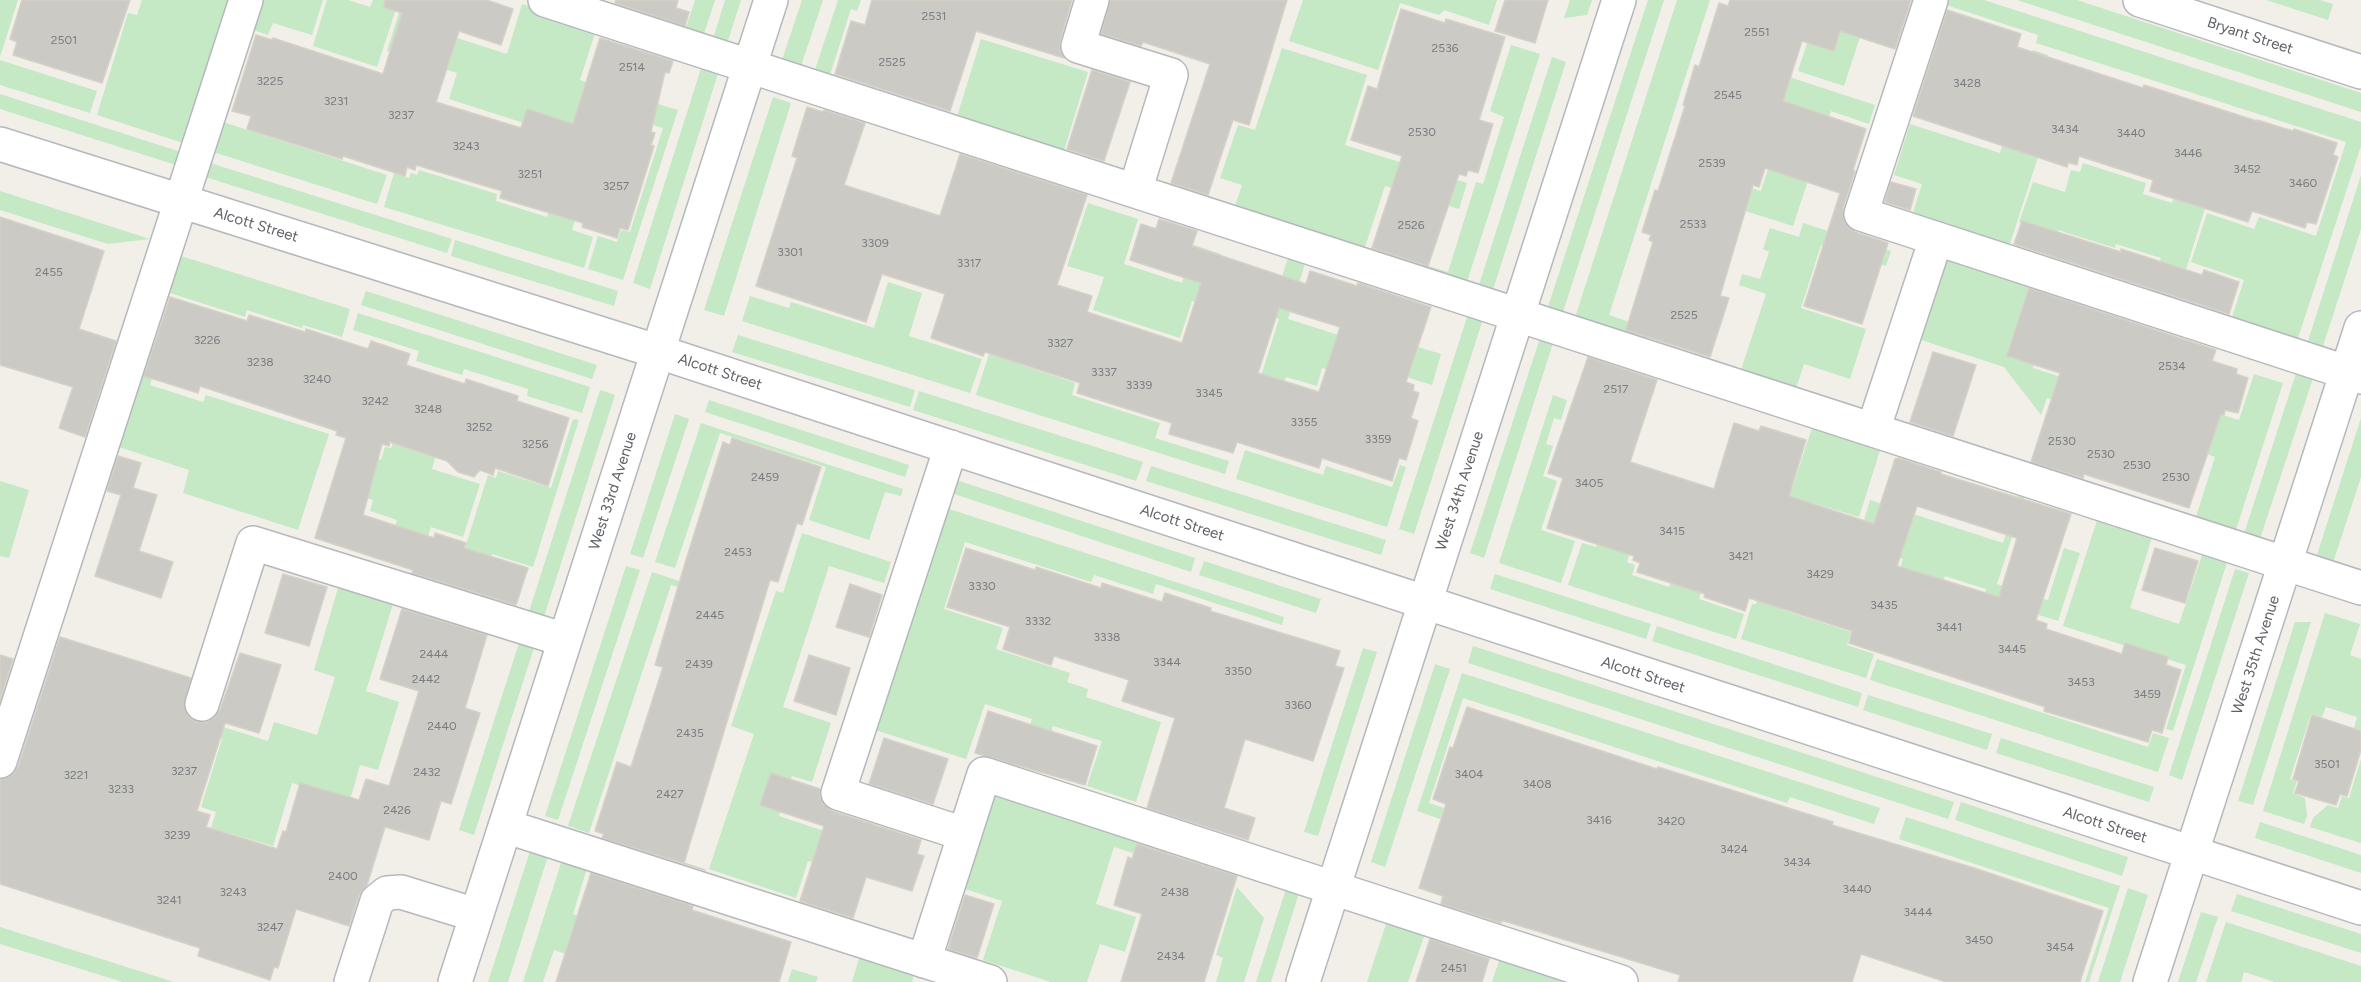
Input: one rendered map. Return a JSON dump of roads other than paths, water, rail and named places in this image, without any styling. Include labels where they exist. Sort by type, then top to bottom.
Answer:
[{"type":"street","points":[[0,761],[246,0]]},
{"type":"street","points":[[545,0],[2361,588]]},
{"type":"street","name":"West 33rd Avenue","points":[[455,982],[771,0]]},
{"type":"street","points":[[1092,0],[1078,46],[1171,75],[1135,191]]},
{"type":"street","name":"West 34th Avenue","points":[[1303,982],[1619,0]]},
{"type":"street","points":[[1931,0],[1861,214],[2354,374]]},
{"type":"street","name":"Bryant Street","points":[[2140,0],[2361,72]]},
{"type":"street","name":"Alcott Street","points":[[0,144],[659,352],[2361,908]]},
{"type":"street","points":[[1873,430],[1936,238]]},
{"type":"street","name":"West 35th Avenue","points":[[2150,982],[2286,563],[2354,374],[2361,328]]},
{"type":"street","points":[[951,447],[838,793],[964,834]]},
{"type":"street","points":[[202,704],[253,543],[565,640]]},
{"type":"street","points":[[924,961],[984,774],[1621,982]]},
{"type":"street","points":[[505,826],[990,982]]},
{"type":"street","points":[[351,982],[377,902],[387,893],[400,892],[476,915]]}]
